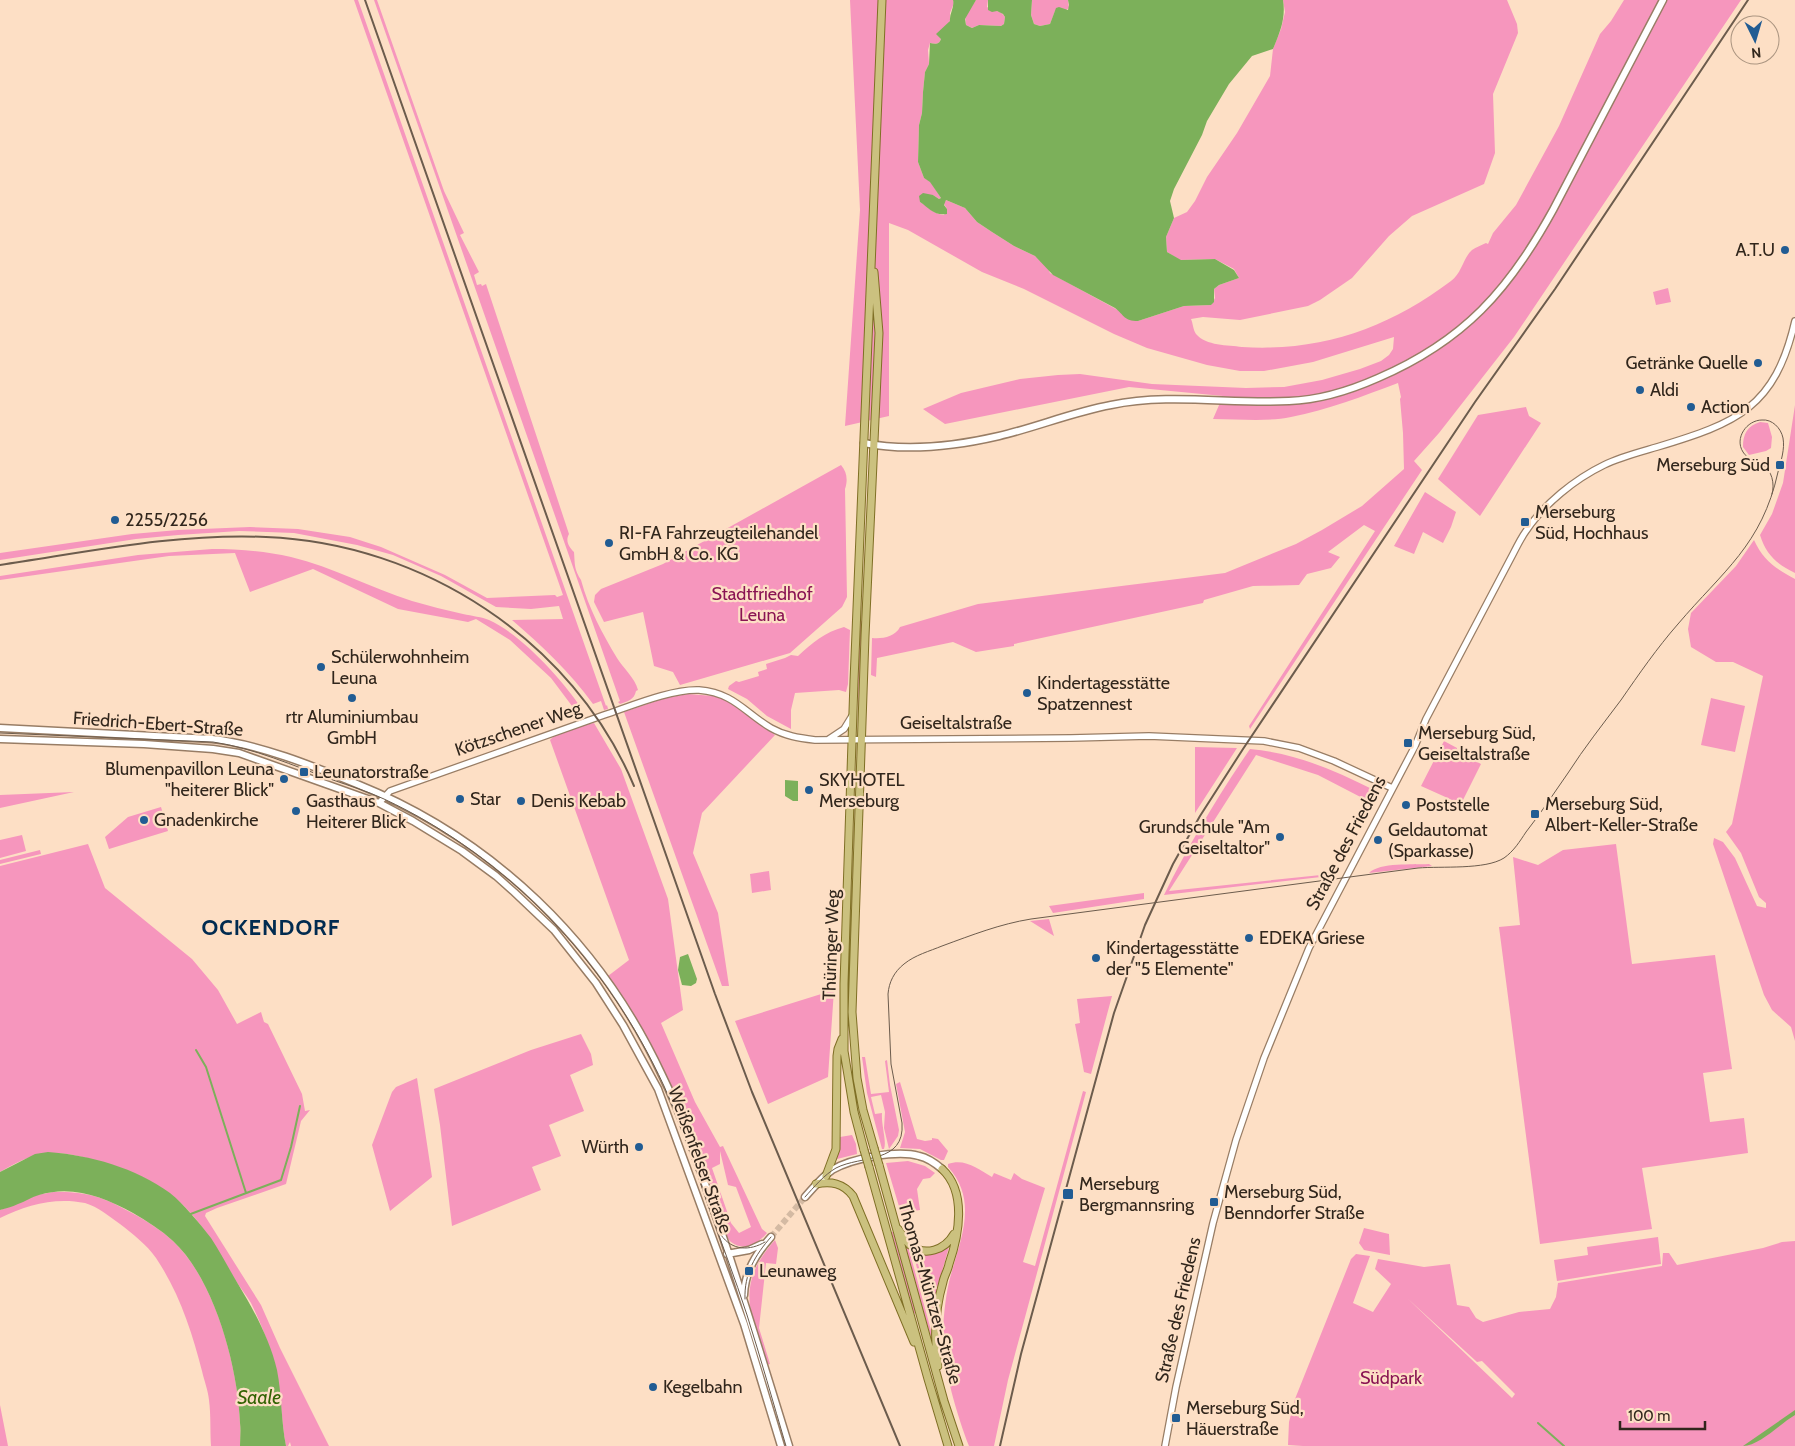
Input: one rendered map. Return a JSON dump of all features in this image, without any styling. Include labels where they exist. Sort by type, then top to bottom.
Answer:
[{"type":"main road","points":[[872,236],[882,0]]},
{"type":"main road","points":[[864,444],[914,447],[961,444],[1000,436],[1112,404],[1144,401],[1292,401],[1358,386],[1420,358],[1458,332],[1483,309],[1518,268],[1553,210],[1662,0]]},
{"type":"main road","name":"Thüringer Weg","points":[[864,1150],[848,1080],[843,1036],[853,711],[872,236]]},
{"type":"main road","name":"Thüringer Weg","points":[[872,236],[879,333],[865,636],[852,1012],[857,1078],[874,1148]]},
{"type":"main road","name":"Friedrich-Ebert-Straße","points":[[0,728],[228,741],[258,748],[325,771],[385,795],[472,845],[522,885],[560,924],[604,977],[648,1047]]},
{"type":"main road","name":"Friedrich-Ebert-Straße","points":[[0,739],[144,744],[225,750],[254,758],[379,803],[462,851],[496,876],[535,911],[554,930],[596,983],[617,1013],[637,1049]]},
{"type":"main road","points":[[826,1176],[836,1149],[838,1048],[843,1036]]},
{"type":"main road","name":"Weißenfelser Straße","points":[[648,1047],[676,1108],[729,1254],[789,1446]]},
{"type":"main road","name":"Weißenfelser Straße","points":[[637,1049],[658,1089],[738,1307],[780,1446]]},
{"type":"main road","name":"Thomas-Müntzer-Straße","points":[[874,1148],[944,1401],[959,1446]]},
{"type":"main road","name":"Thomas-Müntzer-Straße","points":[[864,1150],[948,1446]]},
{"type":"main road","points":[[805,1197],[816,1184],[836,1168],[852,1162],[899,1154],[923,1157],[942,1169],[949,1176],[955,1186],[958,1213],[952,1254],[943,1282],[936,1321],[937,1356],[944,1401]]},
{"type":"main road","points":[[816,1184],[827,1182],[837,1184],[846,1188],[853,1196],[909,1332],[922,1358]]},
{"type":"main road","points":[[894,1221],[910,1244],[924,1251],[932,1251],[947,1244],[956,1230]]},
{"type":"main road","points":[[719,1257],[753,1249],[770,1238],[757,1254],[746,1277],[745,1301]]},
{"type":"main road","points":[[729,1283],[746,1277]]},
{"type":"street","name":"Straße des Friedens","points":[[1165,1446],[1176,1387],[1213,1223],[1236,1140],[1263,1061],[1309,948],[1513,554],[1526,531],[1543,511],[1585,476],[1604,465],[1706,432],[1731,420],[1757,400],[1773,381],[1781,367],[1795,320]]},
{"type":"street","name":"Geiseltalstraße","points":[[673,692],[700,690],[719,694],[739,703],[764,723],[794,738],[1071,738],[1149,736],[1264,741],[1298,748],[1334,760],[1392,788]]},
{"type":"street","name":"Kötzschener Weg","points":[[379,803],[390,791],[673,692]]},
{"type":"street","points":[[828,739],[844,728],[850,721],[853,711]]},
{"type":"green space","points":[[354,0],[358,0],[608,709],[604,710],[601,701],[593,704],[555,660],[512,620],[563,619],[559,606],[531,609],[496,607],[441,576],[393,555],[357,545],[294,533],[239,531],[136,539],[0,560],[0,553],[132,534],[250,527],[298,529],[350,537],[381,547],[445,575],[487,598],[555,595],[557,597],[563,595]]},
{"type":"green space","points":[[374,0],[377,0],[444,191],[464,233],[460,235],[479,272],[474,275],[477,285],[481,284],[482,286],[486,284],[569,534],[569,546],[574,552],[577,573],[601,630],[617,658],[632,677],[638,690],[632,698],[620,704],[618,702],[620,701]]},
{"type":"green space","points":[[850,0],[953,0],[950,21],[940,36],[940,41],[937,44],[930,43],[928,50],[929,64],[925,72],[922,113],[919,125],[918,162],[924,178],[930,181],[941,198],[939,199],[933,195],[920,202],[934,212],[944,215],[947,209],[944,204],[946,200],[965,208],[977,222],[1014,246],[1035,256],[1048,268],[1050,273],[1138,321],[1184,306],[1211,305],[1215,298],[1214,289],[1219,285],[1239,278],[1234,269],[1215,259],[1180,260],[1167,252],[1166,237],[1174,218],[1187,212],[1195,201],[1207,177],[1237,133],[1270,76],[1273,49],[1285,12],[1283,0],[1507,0],[1517,24],[1518,33],[1493,94],[1495,153],[1484,184],[1412,216],[1389,236],[1352,278],[1308,306],[1240,320],[1203,317],[1191,319],[1196,334],[1211,343],[1271,348],[1327,341],[1353,334],[1378,324],[1427,298],[1455,278],[1472,250],[1486,243],[1488,244],[1493,233],[1516,205],[1559,126],[1600,34],[1624,0],[1741,0],[1514,337],[1439,433],[1414,461],[1422,470],[1250,729],[1249,726],[1375,531],[1364,525],[1328,552],[1340,557],[1331,568],[1307,574],[1299,585],[1253,586],[1204,600],[1203,603],[1014,644],[1014,646],[976,652],[953,642],[877,658],[876,677],[871,675],[872,638],[888,637],[900,627],[978,604],[1225,573],[1296,544],[1362,506],[1404,469],[1401,397],[1398,383],[1318,411],[1272,419],[1213,419],[1223,396],[1129,387],[945,424],[923,409],[961,393],[1020,379],[1058,375],[1080,374],[1152,384],[1246,388],[1284,387],[1322,380],[1381,361],[1393,349],[1394,337],[1313,362],[1264,371],[1240,371],[1207,365],[1147,348],[1114,334],[1024,289],[982,272],[908,230],[889,223],[889,416],[845,426],[860,210]]},
{"type":"green space","points":[[976,0],[988,0],[987,7],[1005,17],[1004,24],[1001,26],[979,25],[972,28],[966,25],[965,16]]},
{"type":"green space","points":[[1032,0],[1068,0],[1069,8],[1055,11],[1050,24],[1040,26],[1034,24],[1031,15]]},
{"type":"green space","points":[[1668,288],[1671,302],[1656,305],[1653,292]]},
{"type":"green space","points":[[1795,405],[1795,573],[1782,566],[1773,558],[1765,548],[1760,535],[1772,514],[1783,483]]},
{"type":"green space","points":[[1526,407],[1529,416],[1541,423],[1480,516],[1438,479],[1478,415]]},
{"type":"green space","points":[[1760,422],[1768,423],[1772,437],[1771,448],[1749,455],[1743,447],[1745,434],[1749,428]]},
{"type":"green space","name":"Stadtfriedhof Leuna","points":[[841,465],[845,470],[847,479],[845,489],[847,597],[842,607],[790,653],[680,685],[673,672],[654,666],[643,612],[604,622],[594,602],[595,595],[601,589],[663,564]]},
{"type":"green space","points":[[1425,492],[1456,512],[1443,543],[1423,532],[1414,554],[1394,546]]},
{"type":"green space","points":[[1754,540],[1771,563],[1795,579],[1795,1041],[1791,1027],[1772,1010],[1764,995],[1713,844],[1714,838],[1723,842],[1735,858],[1757,906],[1766,908],[1766,903],[1759,897],[1741,853],[1726,832],[1732,824],[1763,676],[1733,662],[1716,662],[1691,647],[1688,629],[1691,613],[1736,566]]},
{"type":"green space","points":[[212,549],[271,553],[307,561],[412,601],[489,620],[515,636],[528,647],[564,685],[582,709],[578,714],[551,678],[510,640],[476,619],[468,622],[398,609],[313,569],[250,592],[235,553],[169,556],[0,580],[0,576],[138,555]]},
{"type":"green space","points":[[859,620],[862,621],[859,729],[858,676]]},
{"type":"green space","points":[[844,627],[850,630],[846,692],[839,690],[795,693],[791,710],[791,729],[767,716],[747,699],[728,689],[736,681],[739,682],[759,676],[758,672],[767,669],[766,664],[791,655],[798,656],[819,638]]},
{"type":"green space","points":[[688,694],[714,696],[726,700],[775,735],[702,813],[693,853],[718,913],[729,986],[722,986],[624,712],[665,698]]},
{"type":"green space","points":[[1711,698],[1745,706],[1735,752],[1701,745]]},
{"type":"green space","points":[[594,723],[621,769],[668,899],[683,1010],[661,1023],[695,1102],[720,1147],[723,1146],[762,1229],[767,1233],[750,1245],[736,1245],[731,1242],[724,1231],[696,1148],[672,1087],[658,1058],[608,976],[629,960],[550,740],[564,732]],"holes":[[[720,1151],[728,1185],[736,1187],[751,1227],[739,1233],[731,1223],[712,1168],[720,1164]]]},
{"type":"green space","points":[[1444,741],[1457,748],[1457,751],[1481,764],[1461,804],[1421,786]]},
{"type":"green space","points":[[1195,747],[1237,748],[1195,813]]},
{"type":"green space","points":[[1250,749],[1298,758],[1344,776],[1374,790],[1377,796],[1374,804],[1318,775],[1256,755],[1169,891],[1321,875],[1321,877],[1164,895],[1204,820]]},
{"type":"green space","points":[[74,792],[0,808],[0,795]]},
{"type":"green space","points":[[161,807],[168,831],[109,849],[105,837],[128,817]]},
{"type":"green space","points":[[22,835],[26,851],[0,858],[0,840]]},
{"type":"green space","points":[[88,844],[105,888],[192,959],[218,990],[237,1024],[261,1012],[264,1022],[268,1024],[302,1094],[305,1111],[310,1110],[301,1121],[286,1184],[217,1208],[206,1213],[205,1216],[261,1305],[280,1348],[329,1446],[291,1446],[290,1442],[286,1446],[277,1373],[268,1343],[256,1314],[221,1255],[198,1222],[180,1202],[153,1183],[126,1170],[107,1163],[69,1154],[47,1153],[37,1155],[0,1172],[0,866]]},
{"type":"green space","points":[[1616,844],[1632,964],[1715,955],[1732,1069],[1703,1073],[1710,1122],[1744,1118],[1748,1153],[1642,1168],[1652,1229],[1540,1244],[1499,927],[1520,925],[1513,857],[1538,865],[1563,850]]},
{"type":"green space","points":[[40,850],[41,854],[0,864],[0,860]]},
{"type":"green space","points":[[1429,864],[1432,866],[1369,873],[1381,867]]},
{"type":"green space","points":[[769,871],[771,890],[752,893],[750,874]]},
{"type":"green space","points":[[1144,893],[1144,899],[1053,913],[1049,906]]},
{"type":"green space","points":[[1049,919],[1054,936],[1030,921]]},
{"type":"green space","points":[[834,990],[828,1077],[768,1104],[735,1021]]},
{"type":"green space","points":[[1112,996],[1091,1074],[1084,1072],[1075,1024],[1080,1023],[1077,999]]},
{"type":"green space","points":[[581,1034],[591,1054],[593,1065],[570,1075],[584,1111],[549,1125],[561,1156],[532,1167],[541,1190],[452,1226],[434,1089],[531,1050]]},
{"type":"green space","points":[[862,1057],[865,1057],[871,1094],[889,1092],[885,1061],[887,1060],[899,1130],[898,1136],[889,1149],[884,1128],[885,1112],[881,1095],[871,1097],[875,1114],[882,1113],[884,1149],[882,1149],[867,1093]]},
{"type":"green space","points":[[417,1078],[432,1177],[390,1211],[372,1145],[392,1092],[396,1087]]},
{"type":"green space","points":[[900,1082],[917,1139],[925,1141],[932,1140],[932,1138],[938,1139],[948,1151],[944,1160],[920,1149],[900,1148],[905,1132],[896,1084]]},
{"type":"green space","points":[[1083,1091],[1086,1092],[1008,1380],[994,1446],[969,1446],[952,1393],[943,1339],[946,1296],[962,1237],[965,1208],[958,1180],[948,1167],[948,1164],[966,1163],[992,1177],[994,1173],[1011,1180],[1014,1173],[1022,1179],[1045,1188],[1023,1262],[1035,1266]]},
{"type":"green space","points":[[852,1135],[856,1144],[857,1154],[837,1159],[840,1137]]},
{"type":"green space","points":[[908,1161],[925,1166],[935,1173],[930,1178],[923,1179],[917,1189],[920,1210],[901,1213],[886,1163]]},
{"type":"green space","points":[[53,1192],[86,1194],[113,1203],[159,1229],[188,1258],[201,1278],[212,1301],[229,1351],[238,1401],[240,1446],[211,1446],[208,1396],[189,1327],[178,1298],[164,1271],[144,1244],[108,1215],[85,1203],[74,1201],[41,1203],[20,1209],[0,1218],[0,1210],[37,1195]]},
{"type":"green space","points":[[1364,1228],[1389,1234],[1390,1255],[1364,1250],[1359,1243]]},
{"type":"green space","points":[[890,1232],[893,1232],[916,1313],[913,1314]]},
{"type":"green space","points":[[1658,1237],[1661,1264],[1557,1281],[1554,1260],[1588,1255],[1587,1247]]},
{"type":"green space","points":[[775,1240],[778,1248],[776,1264],[766,1263],[759,1328],[770,1364],[766,1365],[751,1315],[750,1286],[762,1256]]},
{"type":"green space","name":"Südpark","points":[[1795,1241],[1795,1446],[1288,1445],[1289,1422],[1295,1399],[1351,1259],[1356,1254],[1370,1256],[1353,1303],[1373,1312],[1391,1284],[1375,1269],[1378,1259],[1424,1267],[1450,1264],[1457,1305],[1469,1307],[1476,1318],[1483,1322],[1519,1312],[1550,1309],[1556,1297],[1558,1283],[1662,1266],[1663,1253],[1669,1253],[1677,1265],[1763,1248],[1782,1242]],"holes":[[[1407,1298],[1477,1362],[1482,1361],[1515,1394],[1512,1398]]]},
{"type":"green space","points":[[903,1243],[908,1246],[932,1334],[933,1344]]},
{"type":"green space","points":[[949,1247],[937,1289],[932,1326],[912,1249]]},
{"type":"green space","points":[[0,1405],[8,1446],[0,1446]]},
{"type":"water","points":[[953,0],[976,0],[965,19],[966,25],[972,28],[979,25],[1001,26],[1004,24],[1005,17],[1003,14],[988,10],[988,0],[1032,0],[1031,15],[1034,24],[1040,26],[1050,24],[1056,8],[1068,10],[1068,0],[1283,0],[1283,19],[1273,49],[1252,56],[1229,84],[1207,121],[1170,201],[1174,218],[1166,237],[1167,252],[1181,260],[1215,259],[1234,270],[1239,278],[1219,285],[1214,289],[1214,302],[1211,305],[1184,306],[1138,321],[1130,320],[1115,308],[1053,275],[1035,256],[1014,246],[977,222],[965,208],[946,200],[944,205],[947,209],[947,214],[939,214],[920,202],[919,196],[923,193],[941,198],[930,182],[924,178],[918,162],[919,125],[922,113],[925,72],[929,64],[930,43],[937,44],[940,41],[941,39],[936,34],[950,21]]},
{"type":"water","points":[[785,780],[798,781],[798,801],[793,801],[785,796]]},
{"type":"water","points":[[688,954],[697,979],[696,983],[691,986],[682,985],[678,970],[680,957]]},
{"type":"water","name":"Saale","points":[[48,1152],[80,1156],[112,1164],[142,1176],[170,1193],[186,1208],[211,1238],[250,1304],[270,1348],[279,1379],[286,1446],[240,1446],[235,1377],[222,1326],[201,1278],[188,1258],[159,1229],[122,1207],[88,1194],[76,1192],[64,1191],[39,1195],[0,1210],[0,1172],[35,1154]]},
{"type":"water","points":[[1795,1410],[1795,1415],[1770,1434],[1756,1442],[1743,1446]]},
{"type":"waterway","points":[[196,1050],[206,1067],[246,1193]]},
{"type":"waterway","points":[[188,1215],[281,1180],[300,1106]]},
{"type":"waterway","points":[[1538,1423],[1564,1446]]},
{"type":"tunnel","points":[[771,1237],[805,1197]]},
{"type":"tram line","points":[[805,1197],[823,1178],[836,1168],[889,1152],[896,1146],[901,1136],[902,1123],[891,1064],[888,994],[891,981],[897,970],[918,956],[986,930],[1031,919],[1418,868],[1475,866],[1496,862],[1504,858],[1519,842],[1655,652],[1739,556],[1751,538],[1762,519],[1771,497],[1778,472],[1780,464],[1783,446],[1782,434],[1775,425],[1766,420],[1757,421],[1747,426],[1741,436],[1741,447],[1747,457],[1762,464],[1770,473],[1773,482],[1773,486],[1773,490],[1772,494]]},
{"type":"tram line","points":[[0,733],[213,742],[244,748],[384,799],[429,823],[472,851],[512,883],[549,918],[583,956],[614,997],[641,1040],[664,1086],[682,1130],[742,1301],[786,1446]]},
{"type":"tram line","points":[[721,1235],[730,1244],[742,1248],[753,1247],[765,1242]]},
{"type":"tram line","points":[[745,1299],[746,1281],[752,1265],[771,1237]]},
{"type":"railway","points":[[365,0],[715,994],[752,1092],[900,1446]]},
{"type":"railway","points":[[1000,1446],[1021,1354],[1114,1013],[1145,925],[1173,864],[1200,816],[1243,749],[1475,402],[1555,289],[1748,0]]},
{"type":"railway","points":[[0,565],[166,541],[233,537],[266,537],[324,543],[381,558],[435,580],[486,609],[532,645],[573,686],[607,734],[634,786]]},
{"type":"place","name":"A.T.U","points":[[1785,250]]},
{"type":"place","name":"Getränke Quelle","points":[[1758,363]]},
{"type":"place","name":"Aldi","points":[[1640,390]]},
{"type":"place","name":"Action","points":[[1691,407]]},
{"type":"place","name":"Merseburg Süd","points":[[1780,465]]},
{"type":"place","name":"2255/2256","points":[[115,520]]},
{"type":"place","name":"Merseburg Süd, Hochhaus","points":[[1525,522]]},
{"type":"place","name":"RI-FA Fahrzeugteilehandel GmbH & Co. KG","points":[[609,543]]},
{"type":"place","name":"Schülerwohnheim Leuna","points":[[321,667]]},
{"type":"place","name":"Kindertagesstätte Spatzennest","points":[[1027,693]]},
{"type":"place","name":"rtr Aluminiumbau GmbH","points":[[352,698]]},
{"type":"place","name":"Merseburg Süd, Geiseltalstraße","points":[[1408,743]]},
{"type":"place","name":"Leunatorstraße","points":[[304,772]]},
{"type":"place","name":"Blumenpavillon Leuna \"heiterer Blick\"","points":[[284,779]]},
{"type":"place","name":"SKYHOTEL Merseburg","points":[[809,790]]},
{"type":"place","name":"Star","points":[[460,799]]},
{"type":"place","name":"Denis Kebab","points":[[521,801]]},
{"type":"place","name":"Poststelle","points":[[1406,805]]},
{"type":"place","name":"Gasthaus Heiterer Blick","points":[[296,811]]},
{"type":"place","name":"Merseburg Süd, Albert-Keller-Straße","points":[[1535,814]]},
{"type":"place","name":"Gnadenkirche","points":[[144,820]]},
{"type":"place","name":"Grundschule \"Am Geiseltaltor\"","points":[[1280,837]]},
{"type":"place","name":"Geldautomat (Sparkasse)","points":[[1378,840]]},
{"type":"place","name":"EDEKA Griese","points":[[1249,938]]},
{"type":"place","name":"Kindertagesstätte der \"5 Elemente\"","points":[[1096,958]]},
{"type":"place","name":"Würth","points":[[639,1147]]},
{"type":"place","name":"Merseburg Bergmannsring","points":[[1068,1194]]},
{"type":"place","name":"Merseburg Süd, Benndorfer Straße","points":[[1214,1202]]},
{"type":"place","name":"Leunaweg","points":[[749,1271]]},
{"type":"place","name":"Kegelbahn","points":[[653,1387]]},
{"type":"place","name":"Merseburg Süd, Häuerstraße","points":[[1176,1418]]},
{"type":"district","name":"OCKENDORF","points":[[271,927]]}]
